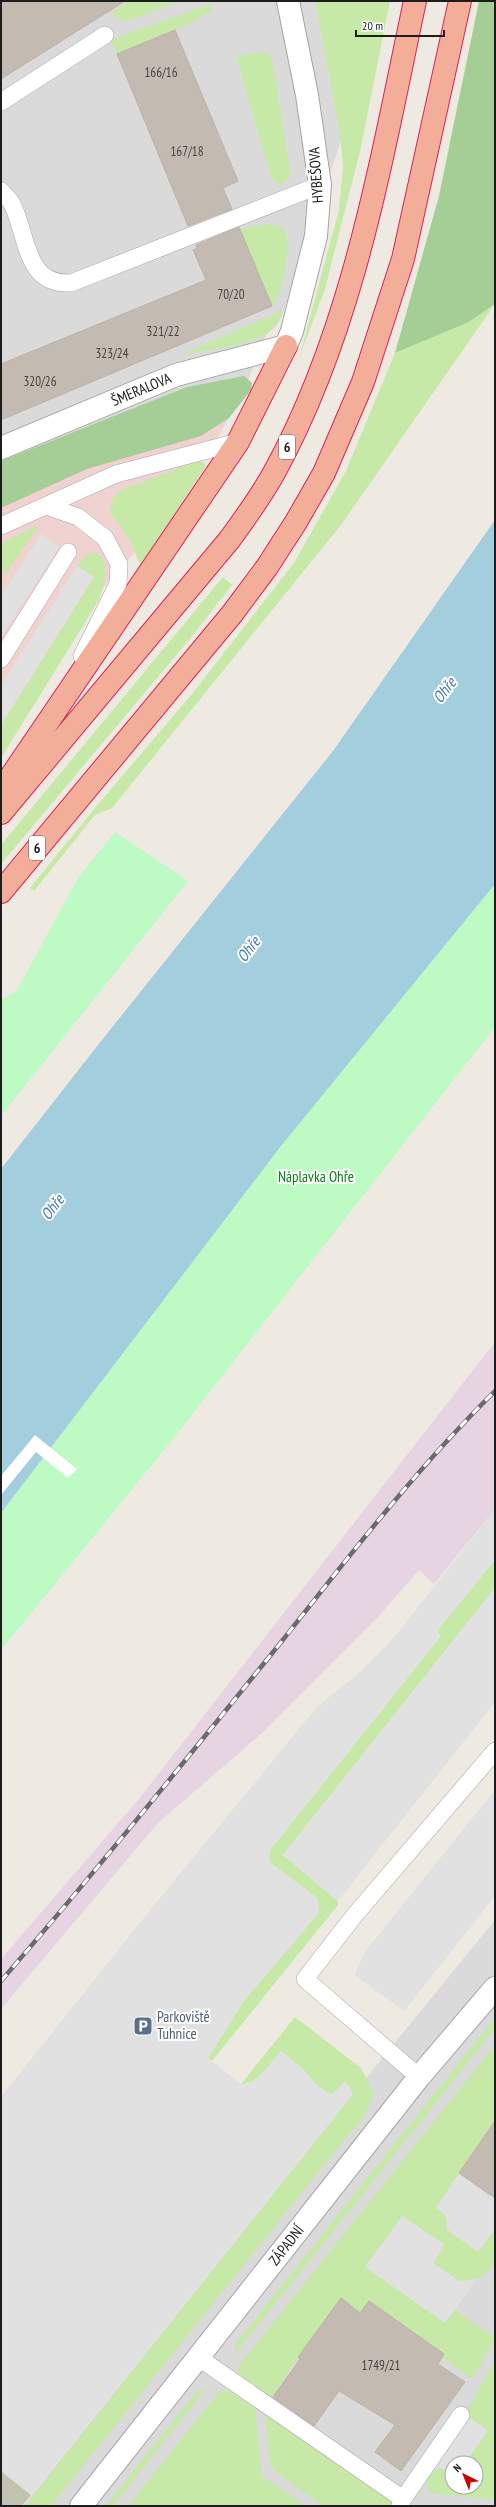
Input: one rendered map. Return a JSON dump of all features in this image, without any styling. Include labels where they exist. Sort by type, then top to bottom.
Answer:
[{"type":"highway","name":"6","points":[[1,813],[230,539],[260,496],[286,449],[323,364],[355,263],[376,188],[416,1]]},
{"type":"highway","name":"6","points":[[1,892],[232,614],[267,567],[324,473],[363,382],[403,259],[460,1]]},
{"type":"highway","points":[[1,791],[197,505],[238,442],[286,346]]},
{"type":"street","name":"HYBEŠOVA","points":[[286,346],[292,331],[316,236],[320,185],[307,95],[288,1]]},
{"type":"street","name":"ŠMERALOVA","points":[[1,448],[176,375],[286,346]]},
{"type":"street","name":"ZÁPADNÍ","points":[[81,2506],[419,2077],[495,1988]]},
{"type":"lane","points":[[1,102],[105,35]]},
{"type":"lane","points":[[1,191],[11,203],[31,260],[42,273],[58,284],[71,283],[320,185]]},
{"type":"lane","points":[[1,526],[116,474],[238,442]]},
{"type":"lane","points":[[43,728],[106,612],[118,584],[120,564],[105,538],[78,517],[46,506]]},
{"type":"lane","points":[[1,659],[68,552]]},
{"type":"lane","points":[[419,2077],[305,1979],[354,1916],[495,1751]]},
{"type":"lane","points":[[199,2358],[401,2502],[461,2415]]},
{"type":"shaded area","points":[[1,1],[386,1],[381,22],[284,310],[277,325],[266,335],[249,378],[1,477]]},
{"type":"shaded area","points":[[249,378],[219,436],[136,551],[99,592],[1,733],[1,478]]},
{"type":"shaded area","points":[[41,534],[59,547],[1,637],[1,596]]},
{"type":"shaded area","points":[[77,566],[94,577],[1,725],[1,686]]},
{"type":"shaded area","points":[[495,1342],[495,1509],[434,1584],[419,1570],[378,1617],[260,1735],[158,1823],[1,2009],[1,1959],[138,1800]]},
{"type":"shaded area","name":"Parkoviště Tuhnice","points":[[495,1509],[495,1560],[438,1630],[440,1637],[270,1850],[269,1858],[271,1863],[318,1899],[319,1913],[244,2001],[208,2058],[241,2084],[248,2084],[258,2078],[281,2051],[304,2070],[315,2084],[331,2095],[346,2081],[353,2094],[31,2495],[1,2471],[1,2097],[142,1920],[317,1707],[360,1672],[392,1640]]},
{"type":"shaded area","points":[[495,1588],[495,1702],[338,1901],[283,1855]]},
{"type":"shaded area","points":[[495,1790],[495,1896],[404,2011],[355,1975],[364,1953]]},
{"type":"shaded area","points":[[495,1920],[495,2506],[23,2506],[353,2094]]},
{"type":"shaded area","points":[[459,2173],[489,2197],[490,2195],[495,2198],[495,2229],[478,2252],[446,2229],[447,2221],[444,2214],[436,2208]]},
{"type":"shaded area","points":[[402,2216],[444,2244],[433,2263],[459,2281],[477,2279],[445,2323],[365,2267]]},
{"type":"shaded area","points":[[468,2416],[488,2431],[471,2455],[444,2455],[444,2469],[439,2468],[432,2472]]},
{"type":"shaded area","points":[[1,2471],[31,2495],[22,2506],[1,2506]]},
{"type":"green space","points":[[128,1],[181,1],[124,22],[111,12]]},
{"type":"green space","points":[[315,1],[390,1],[361,147],[325,289],[299,358],[339,210],[343,167],[340,134]]},
{"type":"green space","points":[[479,1],[495,1],[495,304],[469,322],[395,353],[439,196]]},
{"type":"green space","points":[[210,4],[212,10],[191,23],[117,54],[111,40]]},
{"type":"green space","points":[[264,52],[272,57],[290,171],[290,178],[280,185],[271,178],[236,56]]},
{"type":"green space","points":[[267,224],[280,227],[286,233],[288,248],[282,283],[272,307],[240,229]]},
{"type":"green space","points":[[495,304],[341,525],[112,808],[95,815],[34,891],[30,888],[95,808],[192,694],[294,563],[346,471],[395,353],[469,322]]},
{"type":"green space","points":[[284,310],[277,324],[270,331],[249,342],[188,354],[187,352]]},
{"type":"green space","points":[[244,376],[252,383],[251,390],[229,418],[201,436],[87,469],[1,508],[1,461],[187,387]]},
{"type":"green space","points":[[195,462],[204,462],[206,466],[141,565],[127,536],[110,513],[113,498],[121,490]]},
{"type":"green space","points":[[39,525],[5,575],[1,566],[1,543]]},
{"type":"green space","points":[[93,552],[99,555],[105,566],[105,580],[99,600],[1,758],[1,725],[94,577],[77,566],[82,559]]},
{"type":"green space","points":[[223,577],[232,585],[189,640],[1,864],[1,845]]},
{"type":"green space","points":[[115,832],[188,881],[1,1116],[1,1001],[17,990],[78,878]]},
{"type":"green space","name":"Náplavka Ohře","points":[[495,884],[495,1027],[169,1444],[1,1650],[1,1513],[281,1146]]},
{"type":"green space","points":[[495,1560],[495,1588],[283,1855],[338,1901],[338,1905],[212,2061],[208,2058],[244,2001],[318,1899],[271,1863],[269,1858],[270,1850],[440,1637],[437,1630]]},
{"type":"green space","points":[[295,2017],[361,2068],[371,2086],[373,2095],[363,2119],[343,2141],[51,2506],[25,2506],[353,2094],[331,2095],[315,2084],[304,2070],[281,2051],[259,2077],[253,2081],[241,2084]]},
{"type":"green space","points":[[495,2018],[495,2029],[235,2354],[236,2343]]},
{"type":"green space","points":[[495,2045],[495,2121],[436,2208],[444,2214],[447,2221],[478,2251],[493,2232],[495,2262],[488,2271],[480,2277],[459,2281],[433,2262],[444,2246],[402,2216],[445,2323],[455,2310],[495,2338],[473,2379],[442,2358],[444,2354],[371,2303],[360,2313],[341,2298],[298,2357],[272,2398],[242,2380],[237,2368]]},
{"type":"green space","points":[[495,2360],[495,2500],[449,2495],[484,2495],[484,2455],[471,2455],[488,2431],[468,2416],[467,2410]]},
{"type":"green space","points":[[206,2389],[113,2506],[106,2506],[196,2392]]},
{"type":"green space","points":[[220,2391],[229,2391],[255,2407],[262,2476],[306,2506],[128,2506]]},
{"type":"green space","points":[[265,2415],[397,2506],[323,2506],[276,2472],[270,2465]]},
{"type":"green space","points":[[439,2468],[444,2469],[444,2495],[430,2493],[427,2482],[432,2473]]},
{"type":"water","name":"Ohře","points":[[495,520],[495,884],[281,1146],[1,1513],[1,1169],[333,751]]},
{"type":"pier","points":[[35,1435],[77,1469],[68,1478],[36,1452],[1,1495],[1,1476]]},
{"type":"building","points":[[1,1],[125,1],[1,79]]},
{"type":"building","points":[[175,30],[238,181],[223,188],[232,209],[188,226],[117,54]]},
{"type":"building","points":[[239,227],[272,306],[1,420],[1,364],[206,280],[193,250],[197,248],[196,245]]},
{"type":"building","points":[[495,2121],[495,2198],[459,2173]]},
{"type":"building","points":[[341,2298],[360,2313],[369,2301],[444,2354],[438,2364],[465,2382],[401,2471],[375,2452],[395,2425],[339,2391],[314,2426],[273,2397],[300,2359],[298,2357]]},
{"type":"railway","points":[[1,1981],[143,1812],[411,1481],[438,1450],[495,1391]]},
{"type":"place","name":"Parkoviště Tuhnice","points":[[143,2026]]}]
